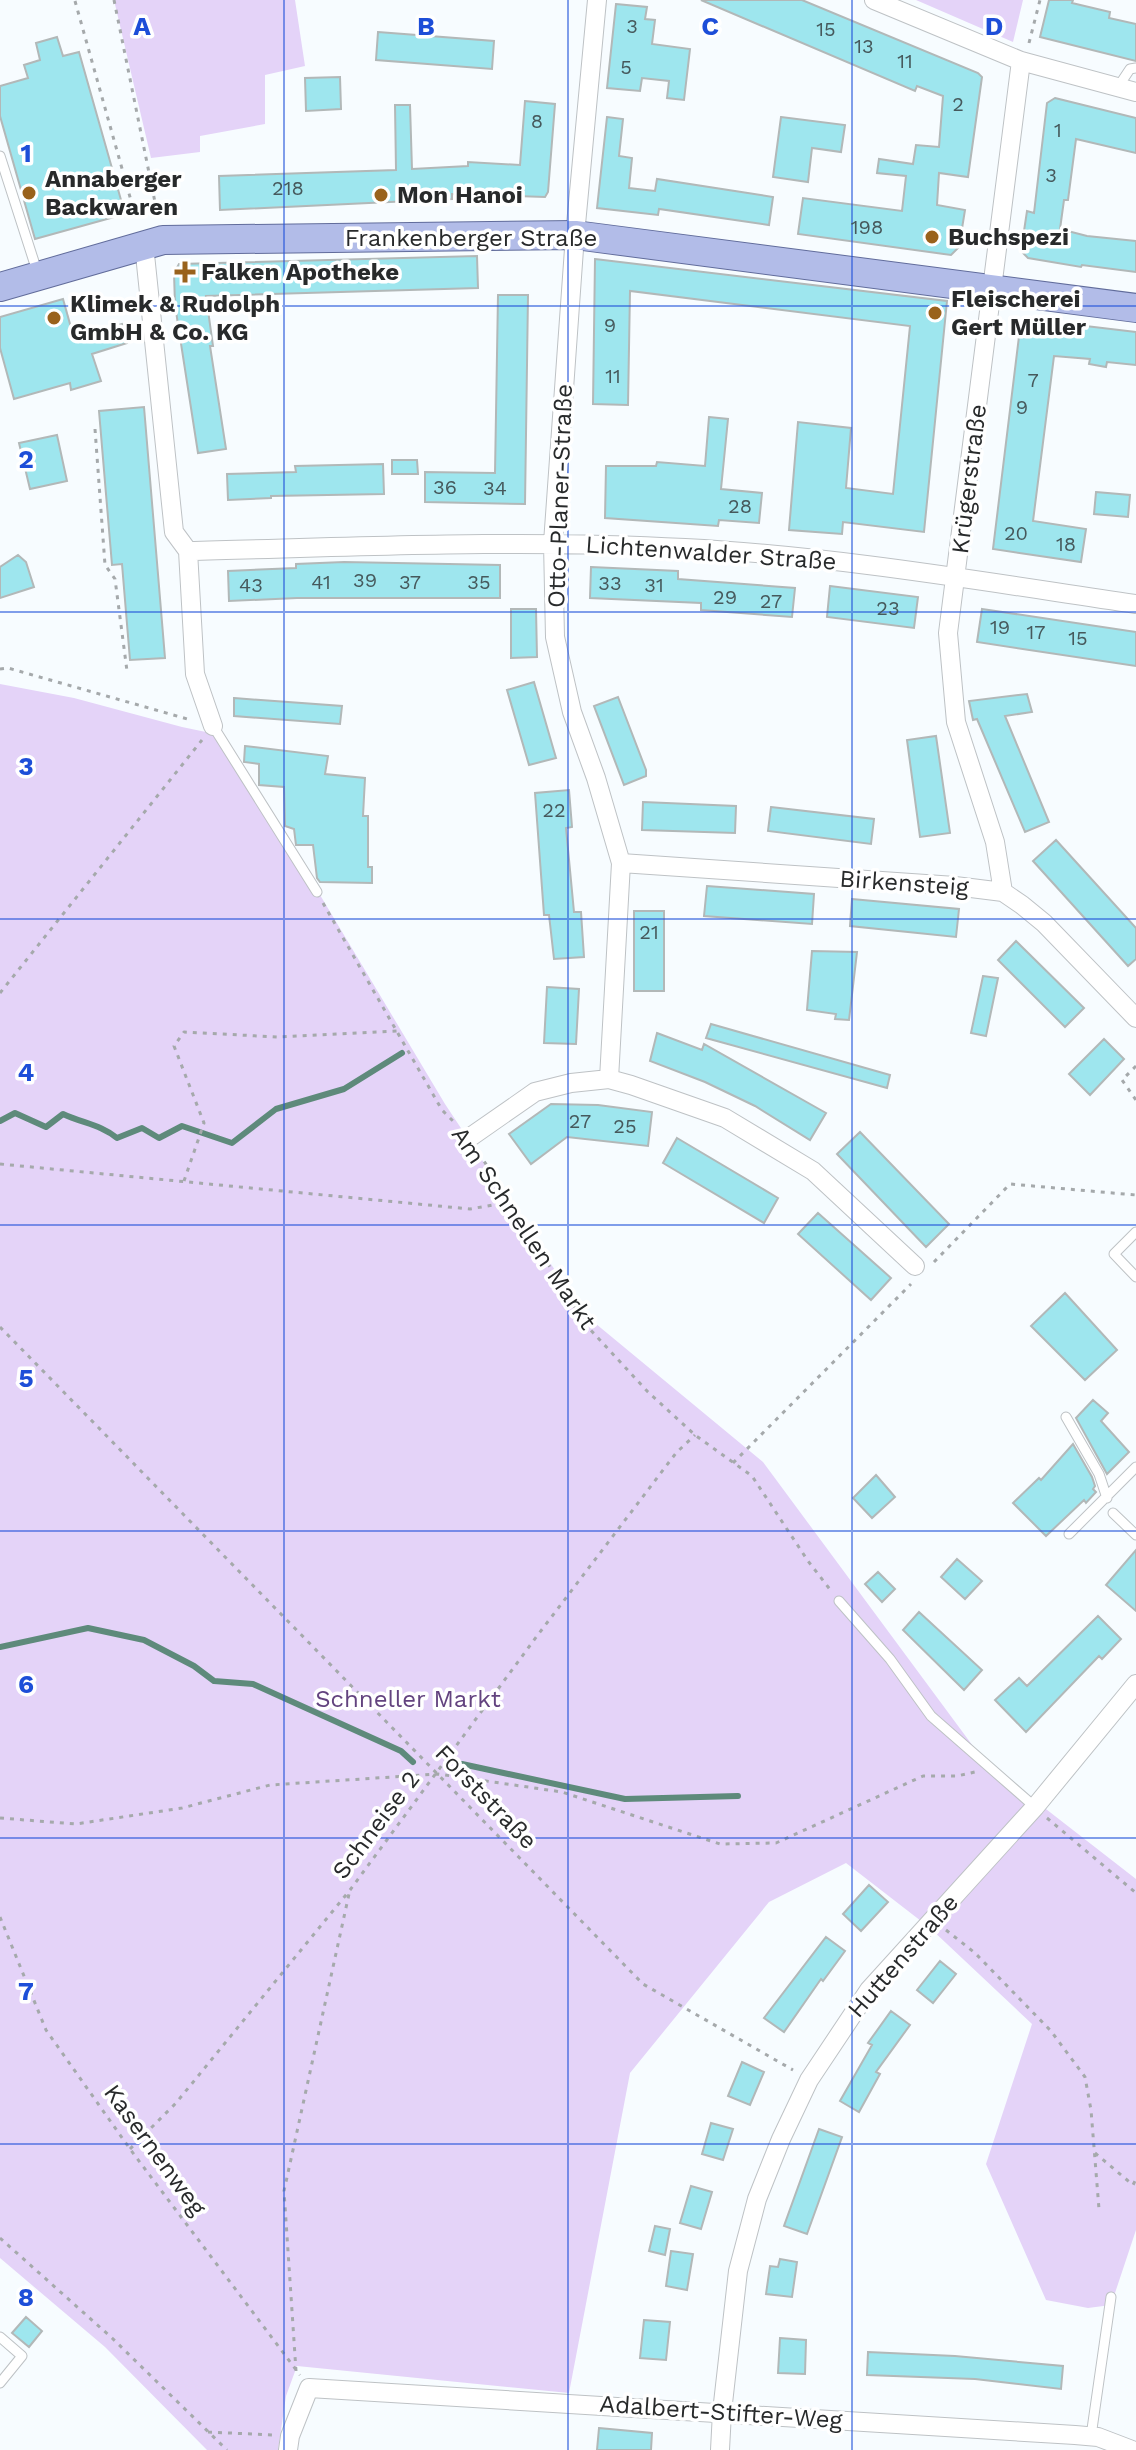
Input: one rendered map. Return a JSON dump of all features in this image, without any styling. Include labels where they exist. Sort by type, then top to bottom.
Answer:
[{"type":"main road","name":"Frankenberger Straße","points":[[0,287],[153,243],[575,235],[1136,308]]},
{"type":"street","name":"Otto-Planer-Straße","points":[[597,0],[575,235],[553,543],[555,637],[572,712],[596,778],[621,863],[609,1079]]},
{"type":"street","points":[[874,0],[1021,61],[1127,90]]},
{"type":"street","name":"Krügerstraße","points":[[1003,892],[995,842],[968,765],[952,696],[948,633],[1021,61]]},
{"type":"street","points":[[153,243],[174,532],[188,551],[195,674],[213,726]]},
{"type":"street","name":"Lichtenwalder Straße","points":[[188,551],[553,543],[688,548],[811,558],[1136,604]]},
{"type":"street","name":"Birkensteig","points":[[621,863],[1003,892],[1044,923],[1136,1018]]},
{"type":"street","points":[[469,1138],[535,1092],[571,1083],[609,1079],[725,1118],[813,1171],[919,1272]]},
{"type":"street","name":"Huttenstraße","points":[[720,2450],[738,2271],[757,2199],[809,2080],[869,1990],[1035,1807],[1136,1684]]},
{"type":"street","points":[[289,2443],[309,2388]]},
{"type":"street","name":"Adalbert-Stifter-Weg","points":[[309,2388],[1091,2437],[1132,2450]]},
{"type":"lane","points":[[1127,90],[1130,69],[1136,68]]},
{"type":"lane","points":[[0,156],[39,276]]},
{"type":"lane","points":[[213,726],[317,892]]},
{"type":"lane","points":[[1136,1232],[1114,1254],[1136,1277]]},
{"type":"lane","points":[[1066,1417],[1099,1474],[1107,1498]]},
{"type":"lane","points":[[1069,1534],[1136,1467]]},
{"type":"lane","points":[[1113,1513],[1136,1535]]},
{"type":"lane","points":[[839,1601],[890,1659],[931,1716],[1035,1807]]},
{"type":"lane","points":[[1091,2437],[1111,2297]]},
{"type":"lane","points":[[0,2337],[22,2356],[0,2383]]},
{"type":"path","points":[[76,0],[153,243]]},
{"type":"path","points":[[114,0],[153,243]]},
{"type":"path","points":[[1021,61],[1028,47],[1040,0]]},
{"type":"path","points":[[95,429],[105,565],[115,579],[127,671]]},
{"type":"path","points":[[0,669],[8,668],[213,726],[0,993]]},
{"type":"path","name":"Am Schnellen Markt","points":[[317,892],[442,1110],[469,1138],[586,1325],[648,1392],[695,1435],[752,1476],[808,1561],[839,1601]]},
{"type":"path","points":[[184,1181],[204,1123],[174,1046],[184,1032],[277,1037],[397,1031]]},
{"type":"path","points":[[1136,1066],[1122,1080],[1136,1100]]},
{"type":"path","points":[[0,1164],[470,1209],[510,1202]]},
{"type":"path","points":[[733,1463],[919,1272],[1010,1184],[1136,1195]]},
{"type":"path","name":"Forststraße","points":[[0,1327],[643,1984],[809,2080]]},
{"type":"path","name":"Schneise 2","points":[[130,2149],[176,2103],[350,1890],[546,1624],[676,1453],[695,1435]]},
{"type":"path","points":[[0,1818],[76,1824],[182,1808],[270,1785],[438,1774],[562,1792],[720,1844],[776,1843],[923,1776],[957,1776],[991,1769]]},
{"type":"path","points":[[1035,1807],[1136,1893]]},
{"type":"path","points":[[296,2371],[284,2191],[350,1890]]},
{"type":"path","name":"Kasernenweg","points":[[0,1917],[46,2030],[130,2149],[309,2388]]},
{"type":"path","points":[[934,1920],[975,1953],[1051,2031],[1085,2077],[1099,2209]]},
{"type":"path","points":[[1094,2153],[1133,2185],[1136,2179]]},
{"type":"path","points":[[0,2238],[112,2338],[227,2450]]},
{"type":"path","points":[[208,2432],[289,2443]]},
{"type":"green space","points":[[114,0],[295,0],[305,66],[265,75],[265,124],[200,136],[200,152],[151,158]]},
{"type":"green space","points":[[916,0],[1023,0],[1013,42]]},
{"type":"green space","name":"Schneller Markt","points":[[0,684],[74,698],[225,736],[445,1104],[584,1314],[763,1462],[984,1761],[1136,1879],[1136,2230],[1111,2305],[1088,2308],[1046,2300],[986,2164],[1032,2024],[930,1928],[846,1863],[769,1902],[630,2073],[569,2393],[297,2366],[286,2396],[278,2450],[207,2450],[105,2347],[0,2258]]},
{"type":"building","points":[[701,0],[802,0],[978,73],[982,77],[968,177],[939,173],[937,205],[965,210],[959,247],[951,255],[798,234],[803,198],[902,211],[906,176],[877,173],[879,159],[913,164],[916,145],[939,147],[943,96],[917,86],[915,91]]},
{"type":"building","points":[[1049,0],[1073,0],[1072,3],[1110,12],[1109,18],[1136,24],[1136,61],[1040,37]]},
{"type":"building","points":[[616,4],[647,7],[645,19],[655,20],[652,44],[690,49],[684,100],[667,98],[669,81],[642,78],[640,91],[607,88]]},
{"type":"building","points":[[378,32],[494,41],[492,69],[376,60]]},
{"type":"building","points":[[57,37],[63,56],[79,52],[125,214],[35,239],[0,116],[0,86],[28,78],[24,65],[40,60],[36,43]]},
{"type":"building","points":[[340,77],[341,109],[306,111],[305,78]]},
{"type":"building","points":[[1055,98],[1136,118],[1136,153],[1076,139],[1068,200],[1064,200],[1060,229],[1087,236],[1136,241],[1136,272],[1028,258],[1021,251],[1027,211],[1034,213],[1047,103]]},
{"type":"building","points":[[525,101],[555,104],[548,192],[545,197],[452,194],[452,199],[220,210],[219,176],[396,170],[395,105],[410,105],[412,169],[468,166],[468,162],[520,165]]},
{"type":"building","points":[[607,117],[623,119],[619,156],[632,158],[629,188],[655,191],[657,179],[773,197],[769,225],[659,209],[658,215],[597,208]]},
{"type":"building","points":[[781,117],[845,125],[841,152],[812,148],[808,182],[773,177]]},
{"type":"building","points":[[477,256],[478,288],[206,296],[213,346],[210,346],[226,449],[198,453],[175,305],[174,273],[179,264]]},
{"type":"building","points":[[595,259],[947,301],[924,532],[843,522],[842,534],[789,530],[798,422],[851,428],[846,488],[893,494],[910,326],[630,291],[628,405],[593,404]]},
{"type":"building","points":[[498,295],[528,295],[525,504],[425,502],[425,472],[495,473]]},
{"type":"building","points":[[63,299],[72,331],[82,329],[84,335],[122,324],[127,343],[92,354],[101,381],[71,390],[70,383],[14,399],[0,348],[0,317]]},
{"type":"building","points":[[1021,320],[1136,332],[1136,365],[1107,362],[1106,367],[1089,364],[1090,359],[1054,356],[1033,521],[1086,529],[1081,562],[993,549]]},
{"type":"building","points":[[144,407],[165,658],[130,660],[122,564],[112,565],[99,411]]},
{"type":"building","points":[[709,417],[728,419],[721,489],[762,493],[759,523],[719,520],[718,526],[605,518],[606,466],[656,466],[657,462],[705,466]]},
{"type":"building","points":[[57,435],[67,481],[30,489],[19,443]]},
{"type":"building","points":[[392,460],[417,460],[418,474],[392,474]]},
{"type":"building","points":[[383,464],[384,494],[228,500],[227,474],[296,472],[295,466]]},
{"type":"building","points":[[1096,492],[1130,495],[1128,517],[1094,514]]},
{"type":"building","points":[[18,555],[26,562],[34,587],[0,598],[0,567]]},
{"type":"building","points":[[344,562],[500,565],[500,598],[229,601],[228,571]]},
{"type":"building","points":[[591,567],[678,571],[678,579],[795,588],[792,617],[701,610],[701,603],[590,598]]},
{"type":"building","points":[[830,586],[918,597],[914,628],[827,617]]},
{"type":"building","points":[[511,609],[536,609],[537,657],[511,658]]},
{"type":"building","points":[[982,609],[1136,632],[1136,666],[977,642]]},
{"type":"building","points":[[534,682],[556,758],[529,765],[507,690]]},
{"type":"building","points":[[1027,694],[1032,712],[1005,716],[1049,822],[1025,832],[977,719],[973,720],[969,701]]},
{"type":"building","points":[[618,697],[646,770],[646,776],[624,785],[594,706]]},
{"type":"building","points":[[234,698],[342,706],[340,724],[234,716]]},
{"type":"building","points":[[936,736],[950,833],[920,837],[907,740]]},
{"type":"building","points":[[245,746],[328,756],[325,774],[365,778],[363,816],[368,816],[368,867],[372,867],[372,883],[320,882],[313,845],[296,845],[294,829],[285,826],[284,787],[259,785],[259,764],[244,762]]},
{"type":"building","points":[[569,790],[572,827],[566,828],[574,912],[581,912],[584,957],[554,959],[549,915],[544,915],[535,793]]},
{"type":"building","points":[[643,802],[736,806],[735,833],[642,830]]},
{"type":"building","points":[[771,807],[874,819],[871,844],[768,831]]},
{"type":"building","points":[[1056,840],[1136,928],[1136,959],[1128,966],[1033,861]]},
{"type":"building","points":[[707,886],[814,894],[812,924],[704,916]]},
{"type":"building","points":[[852,899],[959,909],[956,937],[850,926]]},
{"type":"building","points":[[634,911],[664,911],[664,991],[634,991]]},
{"type":"building","points":[[1016,941],[1084,1008],[1065,1027],[998,960]]},
{"type":"building","points":[[812,951],[857,952],[849,1020],[835,1019],[836,1014],[807,1010]]},
{"type":"building","points":[[983,976],[998,978],[986,1036],[971,1033]]},
{"type":"building","points":[[547,987],[579,989],[576,1044],[544,1043]]},
{"type":"building","points":[[711,1024],[890,1075],[887,1088],[706,1038]]},
{"type":"building","points":[[657,1033],[702,1050],[704,1044],[826,1113],[810,1140],[755,1106],[650,1061]]},
{"type":"building","points":[[1104,1039],[1124,1059],[1090,1095],[1069,1074]]},
{"type":"building","points":[[551,1104],[598,1105],[652,1112],[648,1146],[567,1137],[531,1164],[509,1134]]},
{"type":"building","points":[[860,1132],[949,1224],[926,1247],[837,1154]]},
{"type":"building","points":[[677,1138],[778,1198],[764,1223],[663,1163]]},
{"type":"building","points":[[818,1213],[891,1278],[871,1300],[798,1234]]},
{"type":"building","points":[[1065,1293],[1117,1350],[1085,1380],[1031,1326]]},
{"type":"building","points":[[1093,1400],[1108,1413],[1101,1421],[1129,1452],[1107,1474],[1076,1418]]},
{"type":"building","points":[[1073,1444],[1092,1477],[1096,1492],[1046,1536],[1013,1503],[1039,1478],[1041,1480]]},
{"type":"building","points":[[876,1475],[895,1497],[872,1518],[853,1498]]},
{"type":"building","points":[[1136,1550],[1136,1611],[1106,1585]]},
{"type":"building","points":[[957,1559],[982,1581],[965,1599],[941,1577]]},
{"type":"building","points":[[878,1572],[895,1589],[882,1602],[865,1584]]},
{"type":"building","points":[[919,1612],[982,1670],[964,1690],[903,1630]]},
{"type":"building","points":[[1098,1616],[1121,1639],[1102,1659],[1099,1656],[1026,1732],[995,1700],[1019,1678],[1027,1686]]},
{"type":"building","points":[[869,1885],[888,1902],[861,1931],[843,1914]]},
{"type":"building","points":[[826,1937],[845,1951],[784,2032],[764,2018]]},
{"type":"building","points":[[940,1961],[956,1974],[933,2003],[917,1990]]},
{"type":"building","points":[[891,2011],[910,2025],[876,2072],[880,2074],[859,2112],[840,2101],[872,2045],[868,2043]]},
{"type":"building","points":[[742,2062],[764,2072],[750,2105],[728,2096]]},
{"type":"building","points":[[711,2123],[733,2129],[723,2160],[702,2154]]},
{"type":"building","points":[[819,2129],[842,2137],[807,2234],[784,2226]]},
{"type":"building","points":[[691,2186],[712,2192],[701,2229],[680,2223]]},
{"type":"building","points":[[655,2226],[670,2229],[665,2255],[649,2251]]},
{"type":"building","points":[[671,2251],[693,2254],[687,2290],[666,2286]]},
{"type":"building","points":[[780,2259],[797,2262],[792,2297],[766,2294],[770,2266],[778,2267]]},
{"type":"building","points":[[26,2317],[42,2331],[29,2347],[12,2333]]},
{"type":"building","points":[[644,2320],[670,2322],[666,2360],[640,2358]]},
{"type":"building","points":[[780,2338],[806,2340],[805,2374],[778,2373]]},
{"type":"building","points":[[868,2352],[1063,2366],[1061,2389],[975,2379],[867,2375]]},
{"type":"building","points":[[599,2428],[652,2433],[651,2450],[597,2450]]},
{"type":"waterway","points":[[0,1121],[15,1113],[46,1127],[63,1114],[117,1138],[142,1128],[159,1138],[182,1126],[232,1143],[276,1109],[344,1089],[402,1053]]},
{"type":"waterway","points":[[0,1647],[88,1628],[144,1640],[194,1666],[214,1681],[253,1684],[401,1751],[413,1762]]},
{"type":"waterway","points":[[462,1764],[625,1799],[738,1796]]},
{"type":"place","name":"Annaberger Backwaren","points":[[29,193]]},
{"type":"place","name":"Mon Hanoi","points":[[381,195]]},
{"type":"place","name":"Buchspezi","points":[[932,237]]},
{"type":"place","name":"Falken Apotheke","points":[[185,272]]},
{"type":"place","name":"Fleischerei Gert Müller","points":[[935,313]]},
{"type":"place","name":"Klimek & Rudolph GmbH & Co. KG","points":[[54,318]]}]
